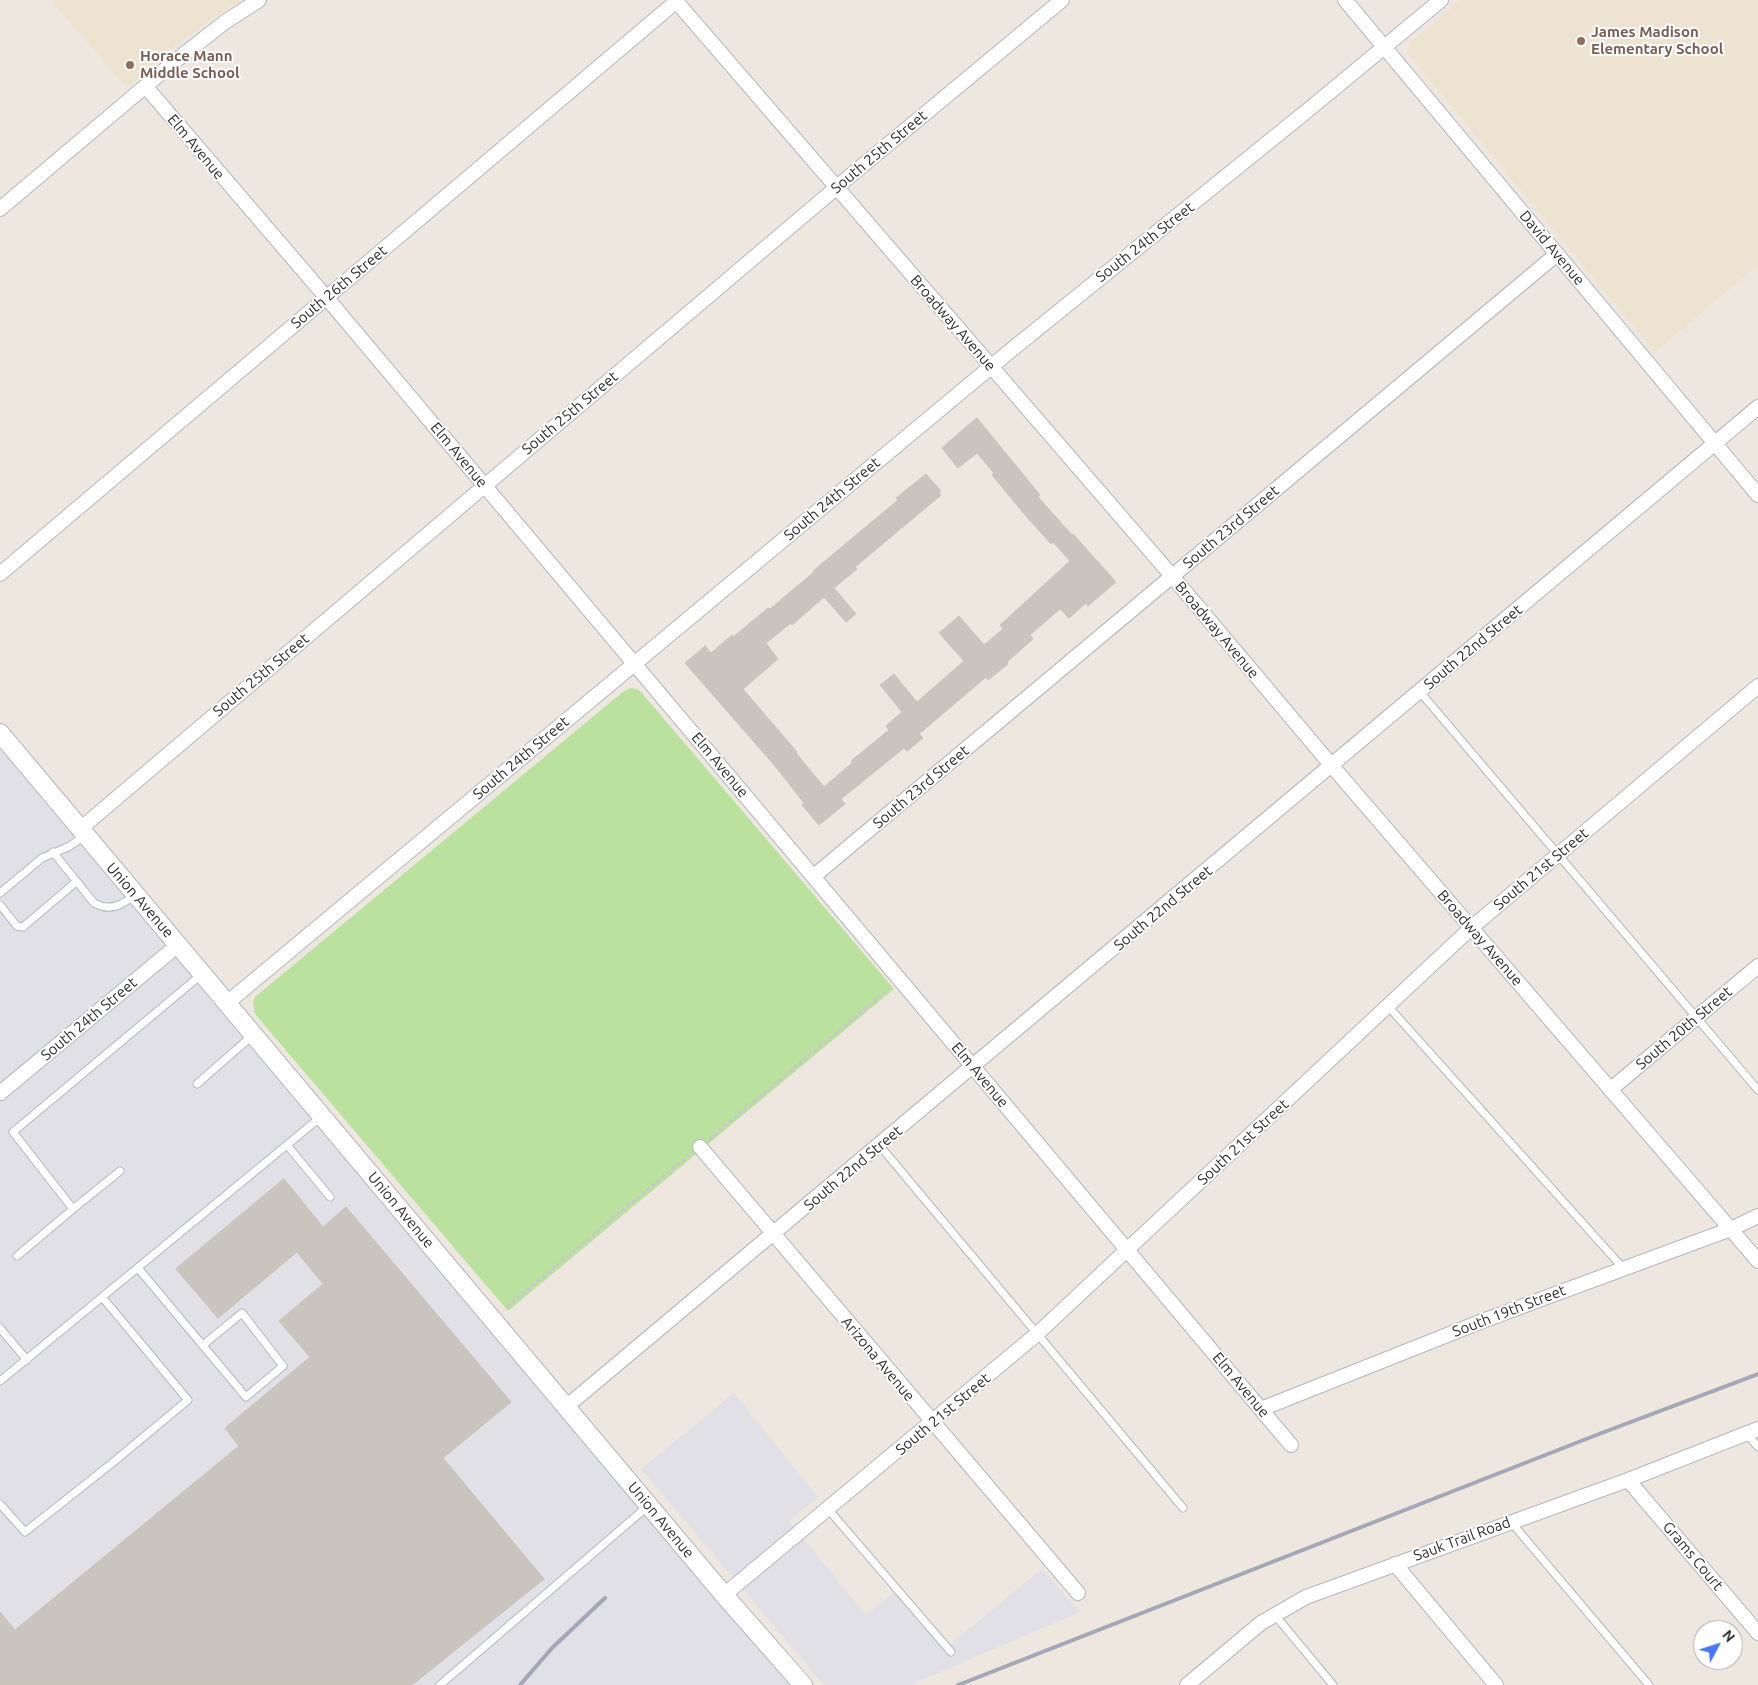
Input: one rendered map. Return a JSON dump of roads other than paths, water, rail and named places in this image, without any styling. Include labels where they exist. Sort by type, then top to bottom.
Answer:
[{"type":"street","points":[[0,209],[174,62],[225,22],[259,0]]},
{"type":"street","name":"South 25th Street","points":[[82,833],[484,485],[1062,0]]},
{"type":"street","name":"David Avenue","points":[[1345,0],[1758,496]]},
{"type":"street","name":"South 24th Street","points":[[227,1004],[990,366],[1198,200],[1440,0]]},
{"type":"street","name":"Broadway Avenue","points":[[676,1],[1758,1260]]},
{"type":"street","name":"South 26th Street","points":[[0,574],[676,1]]},
{"type":"street","name":"Elm Avenue","points":[[146,87],[326,297],[1291,1445]]},
{"type":"street","name":"South 23rd Street","points":[[814,876],[1557,254]]},
{"type":"street","name":"South 22nd Street","points":[[566,1407],[880,1146],[1758,407]]},
{"type":"street","name":"South 21st Street","points":[[724,1595],[1037,1334],[1129,1250],[1387,1005],[1471,928],[1758,686]]},
{"type":"street","name":"Union Avenue","points":[[0,733],[82,833],[724,1595],[803,1685]]},
{"type":"street","name":"South 24th Street","points":[[0,1093],[178,945]]},
{"type":"street","name":"South 20th Street","points":[[1611,1089],[1758,966]]},
{"type":"street","name":"Arizona Avenue","points":[[700,1147],[1078,1593]]},
{"type":"street","name":"South 19th Street","points":[[1261,1409],[1485,1320],[1731,1229],[1758,1216]]},
{"type":"street","name":"Sauk Trail Road","points":[[1187,1685],[1260,1623],[1306,1597],[1628,1480],[1752,1432]]},
{"type":"street","name":"Grams Court","points":[[1628,1480],[1758,1633]]},
{"type":"street","points":[[1396,1564],[1496,1685]]},
{"type":"lane","points":[[1420,692],[1758,1090]]},
{"type":"lane","points":[[0,893],[42,858],[68,847],[82,833]]},
{"type":"lane","points":[[54,852],[94,904],[111,908],[122,905],[135,895]]},
{"type":"lane","points":[[0,905],[17,926],[23,927],[76,882]]},
{"type":"lane","points":[[73,1209],[13,1132],[202,974]]},
{"type":"lane","points":[[1387,1005],[1623,1268]]},
{"type":"lane","points":[[197,1084],[254,1035]]},
{"type":"lane","points":[[0,1381],[322,1116]]},
{"type":"lane","points":[[287,1145],[330,1197]]},
{"type":"lane","points":[[880,1146],[1184,1508]]},
{"type":"lane","points":[[17,1256],[120,1171]]},
{"type":"lane","points":[[138,1268],[246,1398],[283,1366],[242,1314],[203,1345]]},
{"type":"lane","points":[[0,1504],[25,1532],[188,1400],[102,1297]]},
{"type":"lane","points":[[0,1328],[27,1360]]},
{"type":"lane","points":[[1752,1432],[1758,1448]]},
{"type":"lane","points":[[440,1685],[649,1506]]},
{"type":"lane","points":[[828,1509],[951,1652]]},
{"type":"lane","points":[[1511,1522],[1649,1685]]},
{"type":"lane","points":[[1273,1614],[1333,1685]]},
{"type":"railway","points":[[958,1685],[1599,1434],[1758,1374]]},
{"type":"railway","points":[[520,1685],[552,1648],[605,1598]]},
{"type":"place","name":"James Madison Elementary School","points":[[1581,41]]},
{"type":"place","name":"Horace Mann Middle School","points":[[130,65]]}]
